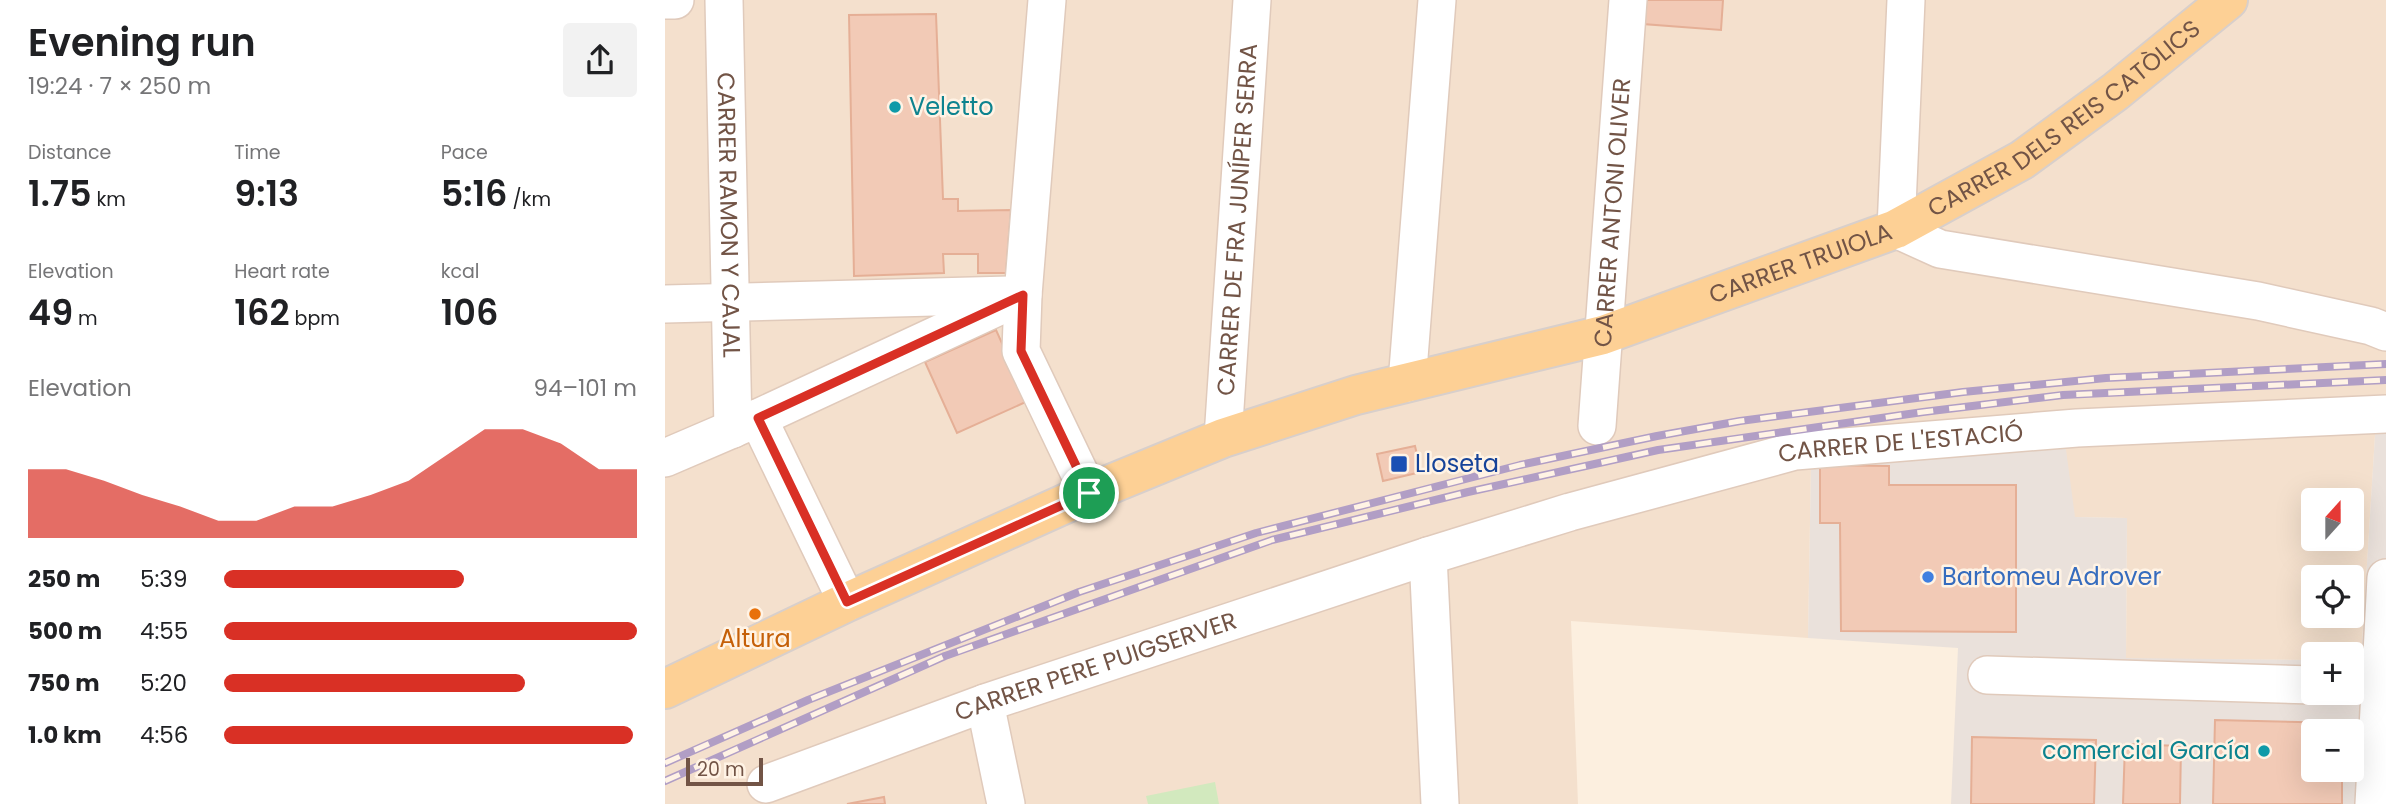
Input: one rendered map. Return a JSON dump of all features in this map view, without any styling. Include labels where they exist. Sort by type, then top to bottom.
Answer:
[{"type":"main road","name":"CARRER DELS REIS CATÒLICS","points":[[1896,229],[2022,160],[2115,92],[2228,0]]},
{"type":"main road","name":"CARRER TRUIOLA","points":[[665,690],[847,602],[1089,493],[1223,438],[1356,396],[1603,335],[1896,229]]},
{"type":"street","points":[[665,0],[675,0]]},
{"type":"street","name":"CARRER RAMON Y CAJAL","points":[[724,0],[729,303],[745,424],[847,602]]},
{"type":"street","points":[[1047,0],[1023,295],[1021,351],[1089,493]]},
{"type":"street","name":"CARRER DE FRA JUNÍPER SERRA","points":[[1223,438],[1252,0]]},
{"type":"street","points":[[1407,383],[1437,0]]},
{"type":"street","name":"CARRER ANTONI OLIVER","points":[[1597,426],[1627,0]]},
{"type":"street","points":[[1896,229],[1906,0]]},
{"type":"street","name":"CARRER TRUIOLA","points":[[1896,229],[1940,249],[2258,301],[2371,326],[2386,332]]},
{"type":"street","points":[[665,304],[1023,295]]},
{"type":"street","points":[[665,458],[745,424],[1023,295]]},
{"type":"street","name":"CARRER DE L'ESTACIÓ","points":[[1428,556],[1570,512],[1795,451],[2077,428],[2386,414]]},
{"type":"street","points":[[1428,556],[1440,804]]},
{"type":"street","name":"CARRER PERE PUIGSERVER","points":[[766,784],[985,703],[1428,556]]},
{"type":"street","points":[[2374,804],[2366,687],[2386,578]]},
{"type":"street","points":[[1987,675],[2301,685]]},
{"type":"street","points":[[985,703],[1006,804]]},
{"type":"shaded area","points":[[665,0],[2386,0],[2386,401],[2377,403],[2364,613],[2364,565],[2301,565],[2301,628],[2363,628],[2362,642],[2301,642],[2301,660],[2126,659],[2127,518],[2075,517],[1811,463],[1808,638],[1571,621],[1578,804],[665,804]]},
{"type":"shaded area","points":[[2377,403],[2386,403],[2386,804],[1951,804],[1958,648],[1808,638],[1811,463],[2065,442],[2075,517],[2127,518],[2126,658],[2301,660],[2301,705],[2364,705],[2362,642]]},
{"type":"green space","points":[[1215,782],[1219,804],[1148,804],[1146,796]]},
{"type":"building","points":[[1645,0],[1723,0],[1721,30],[1643,24]]},
{"type":"building","name":"Veletto","points":[[936,14],[943,199],[958,199],[958,211],[1011,210],[1006,273],[978,273],[978,254],[943,254],[944,273],[854,276],[849,15]]},
{"type":"building","points":[[996,330],[1028,401],[957,433],[925,362]]},
{"type":"building","points":[[1415,446],[1421,472],[1383,481],[1377,454]]},
{"type":"building","name":"Bartomeu Adrover","points":[[1820,465],[1889,466],[1889,485],[2016,485],[2016,632],[1841,631],[1840,523],[1820,523]]},
{"type":"building","name":"comercial García","points":[[2215,720],[2301,722],[2301,782],[2342,782],[2342,804],[2213,804]]},
{"type":"building","points":[[1972,737],[2096,740],[2094,804],[1971,804]]},
{"type":"building","points":[[2125,744],[2181,746],[2180,804],[2123,804]]},
{"type":"building","points":[[884,797],[885,804],[847,804]]},
{"type":"railway","points":[[665,763],[808,700],[1079,592],[1256,533],[1520,465],[1740,421],[1963,392],[2106,378],[2386,364]]},
{"type":"railway","points":[[665,781],[945,656],[1272,540],[1468,492],[1658,450],[1923,412],[2063,395],[2386,380]]},
{"type":"place","name":"Veletto","points":[[895,107]]},
{"type":"place","name":"Lloseta","points":[[1399,464]]},
{"type":"place","name":"Bartomeu Adrover","points":[[1928,577]]},
{"type":"place","name":"Altura","points":[[755,614]]},
{"type":"place","name":"comercial García","points":[[2264,751]]},
{"type":"route","points":[[1023,295],[1021,351],[1089,493],[847,602],[758,418],[1023,295]]}]
